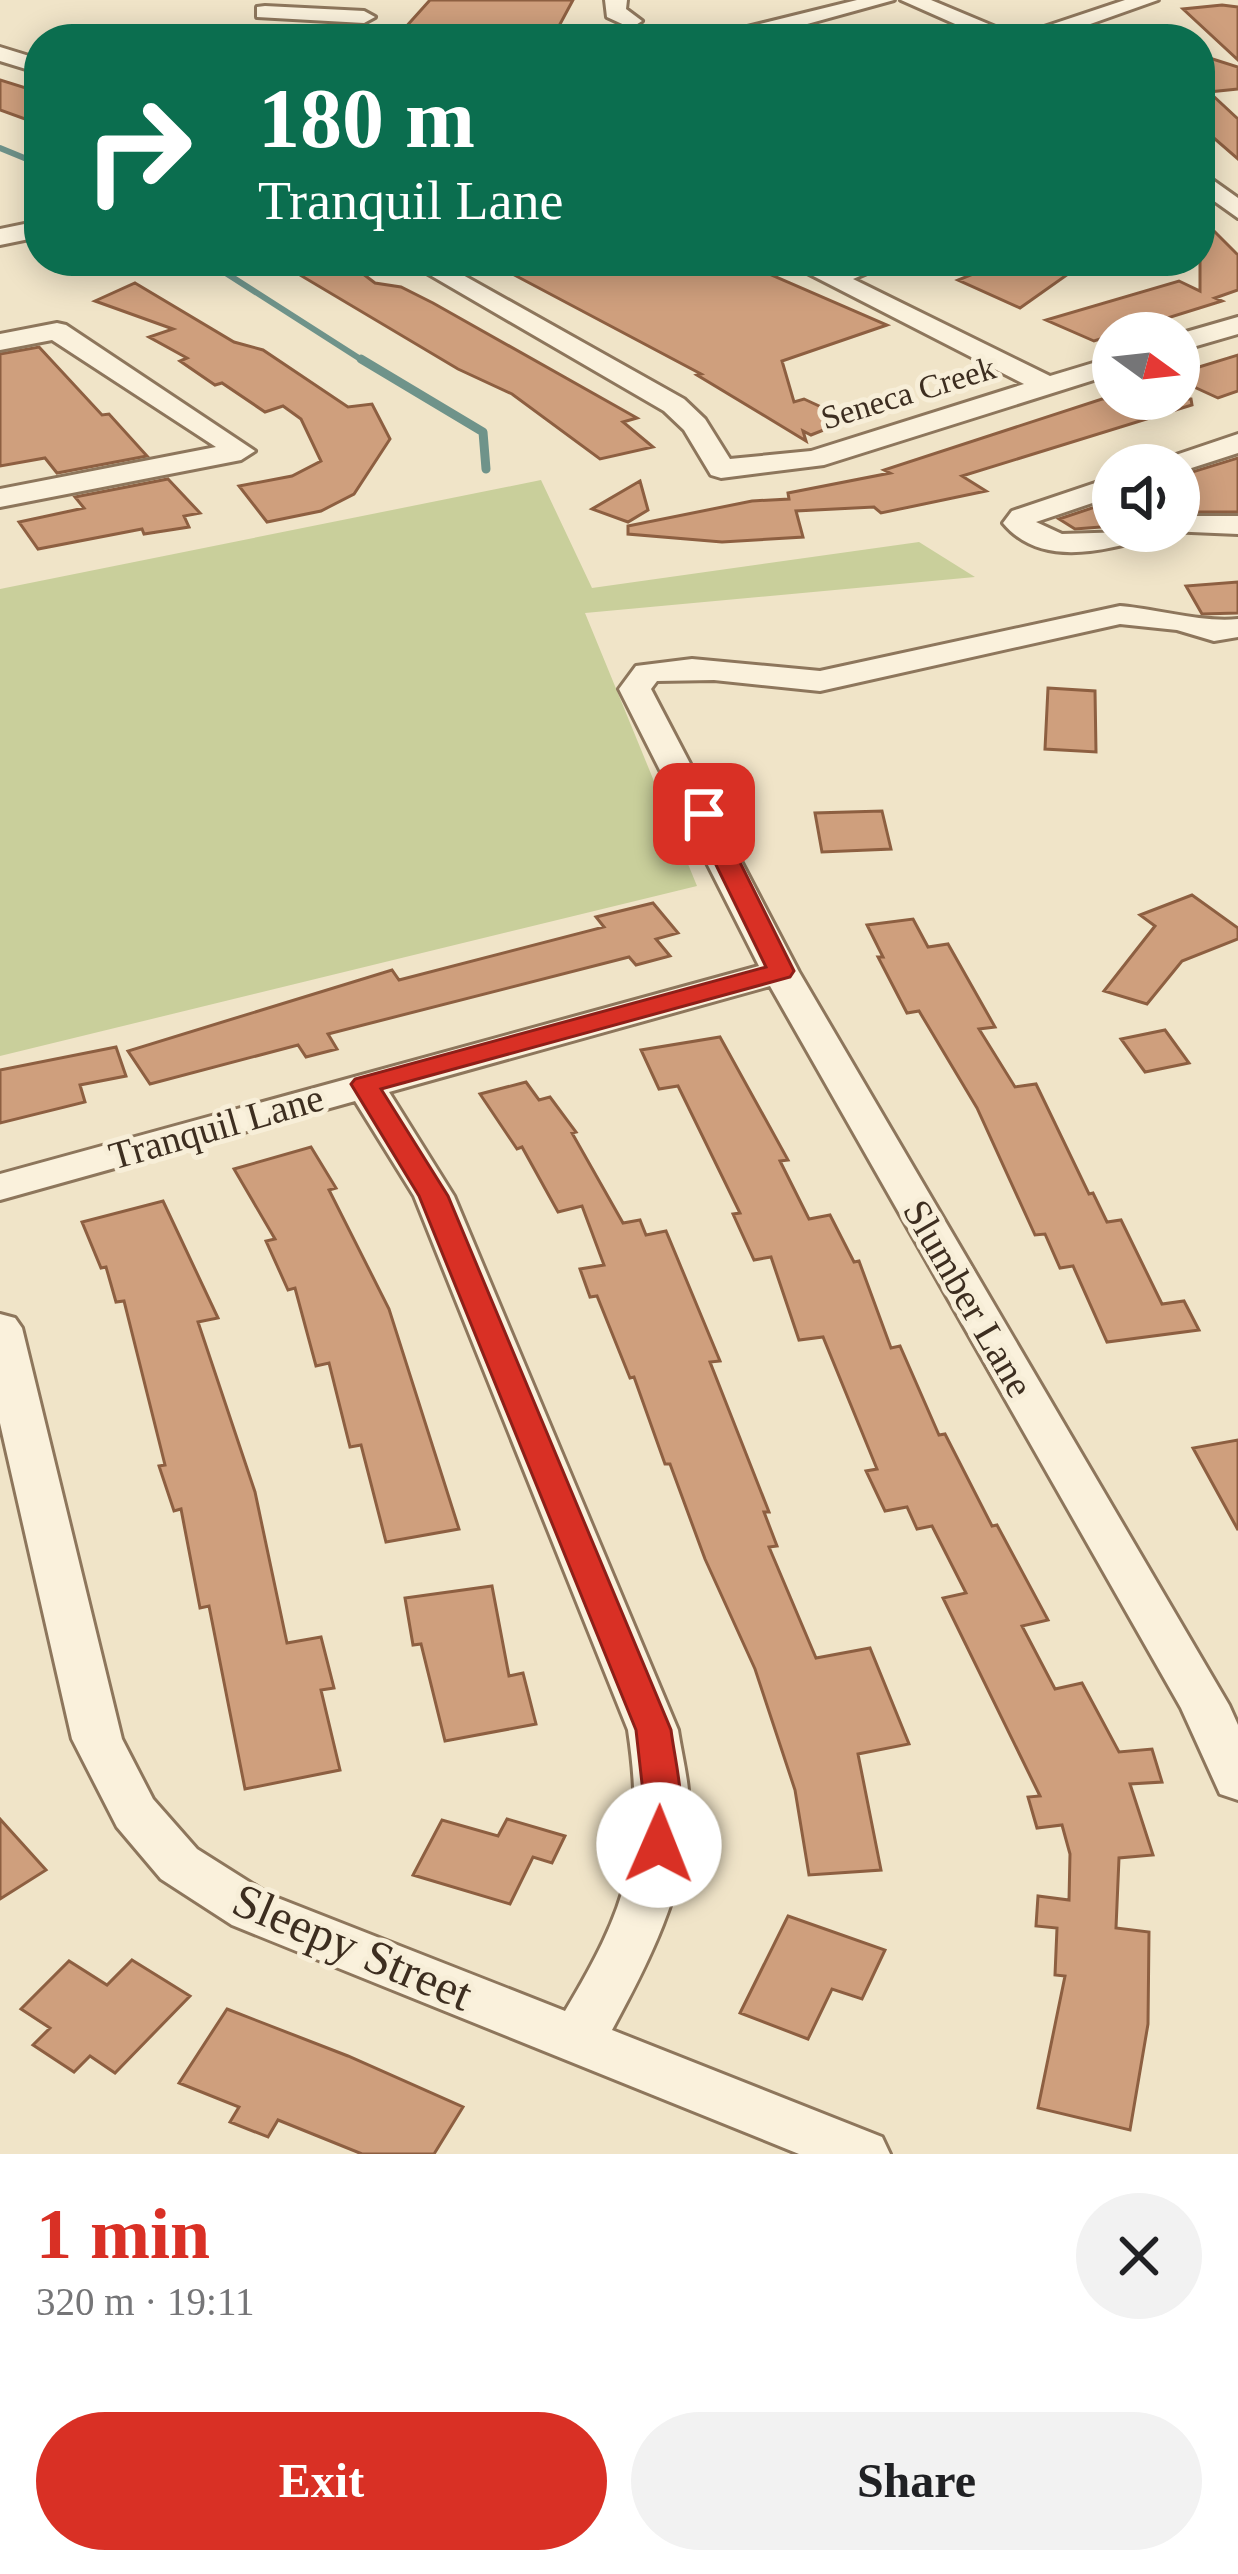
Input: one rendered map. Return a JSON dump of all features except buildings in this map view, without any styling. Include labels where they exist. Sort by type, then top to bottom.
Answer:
[{"type":"street","points":[[616,0],[615,12],[631,21]]},
{"type":"street","points":[[799,19],[847,0]]},
{"type":"street","points":[[781,24],[883,0]]},
{"type":"street","points":[[912,0],[971,24]]},
{"type":"street","points":[[1073,24],[1147,0]]},
{"type":"street","points":[[265,12],[371,8]]},
{"type":"street","points":[[1215,191],[1238,211]]},
{"type":"street","name":"Seneca Creek","points":[[445,276],[674,405],[695,425],[721,469],[814,459],[1092,371]]},
{"type":"street","points":[[831,277],[1048,386]]},
{"type":"street","points":[[1200,337],[1238,325]]},
{"type":"street","points":[[0,342],[58,331],[241,452],[0,498]]},
{"type":"street","points":[[1200,456],[1238,443]]},
{"type":"street","points":[[1092,493],[1023,517],[1018,523],[1039,542],[1059,545],[1092,540]]},
{"type":"street","points":[[1200,525],[1238,525]]},
{"type":"street","name":"Slumber Lane","points":[[1238,628],[1214,631],[1180,621],[1120,615],[820,681],[786,682],[713,667],[647,673],[635,689],[704,814],[781,971],[1204,1705],[1238,1780]]},
{"type":"street","name":"Tranquil Lane","points":[[0,1186],[781,971]]},
{"type":"street","points":[[365,1084],[434,1196],[653,1730],[663,1810],[656,1881],[623,1962],[578,2040]]},
{"type":"street","name":"Sleepy Street","points":[[0,1328],[97,1739],[135,1814],[179,1864],[251,1910],[862,2154]]},
{"type":"green space","points":[[541,480],[592,588],[919,542],[975,577],[585,613],[697,886],[0,1056],[0,589]]},
{"type":"waterway","points":[[0,148],[24,158]]},
{"type":"waterway","points":[[230,276],[365,362]]},
{"type":"waterway","points":[[361,359],[483,432],[486,469]]},
{"type":"route","points":[[659,1845],[663,1810],[653,1730],[434,1196],[365,1084],[781,971],[704,814]]}]
